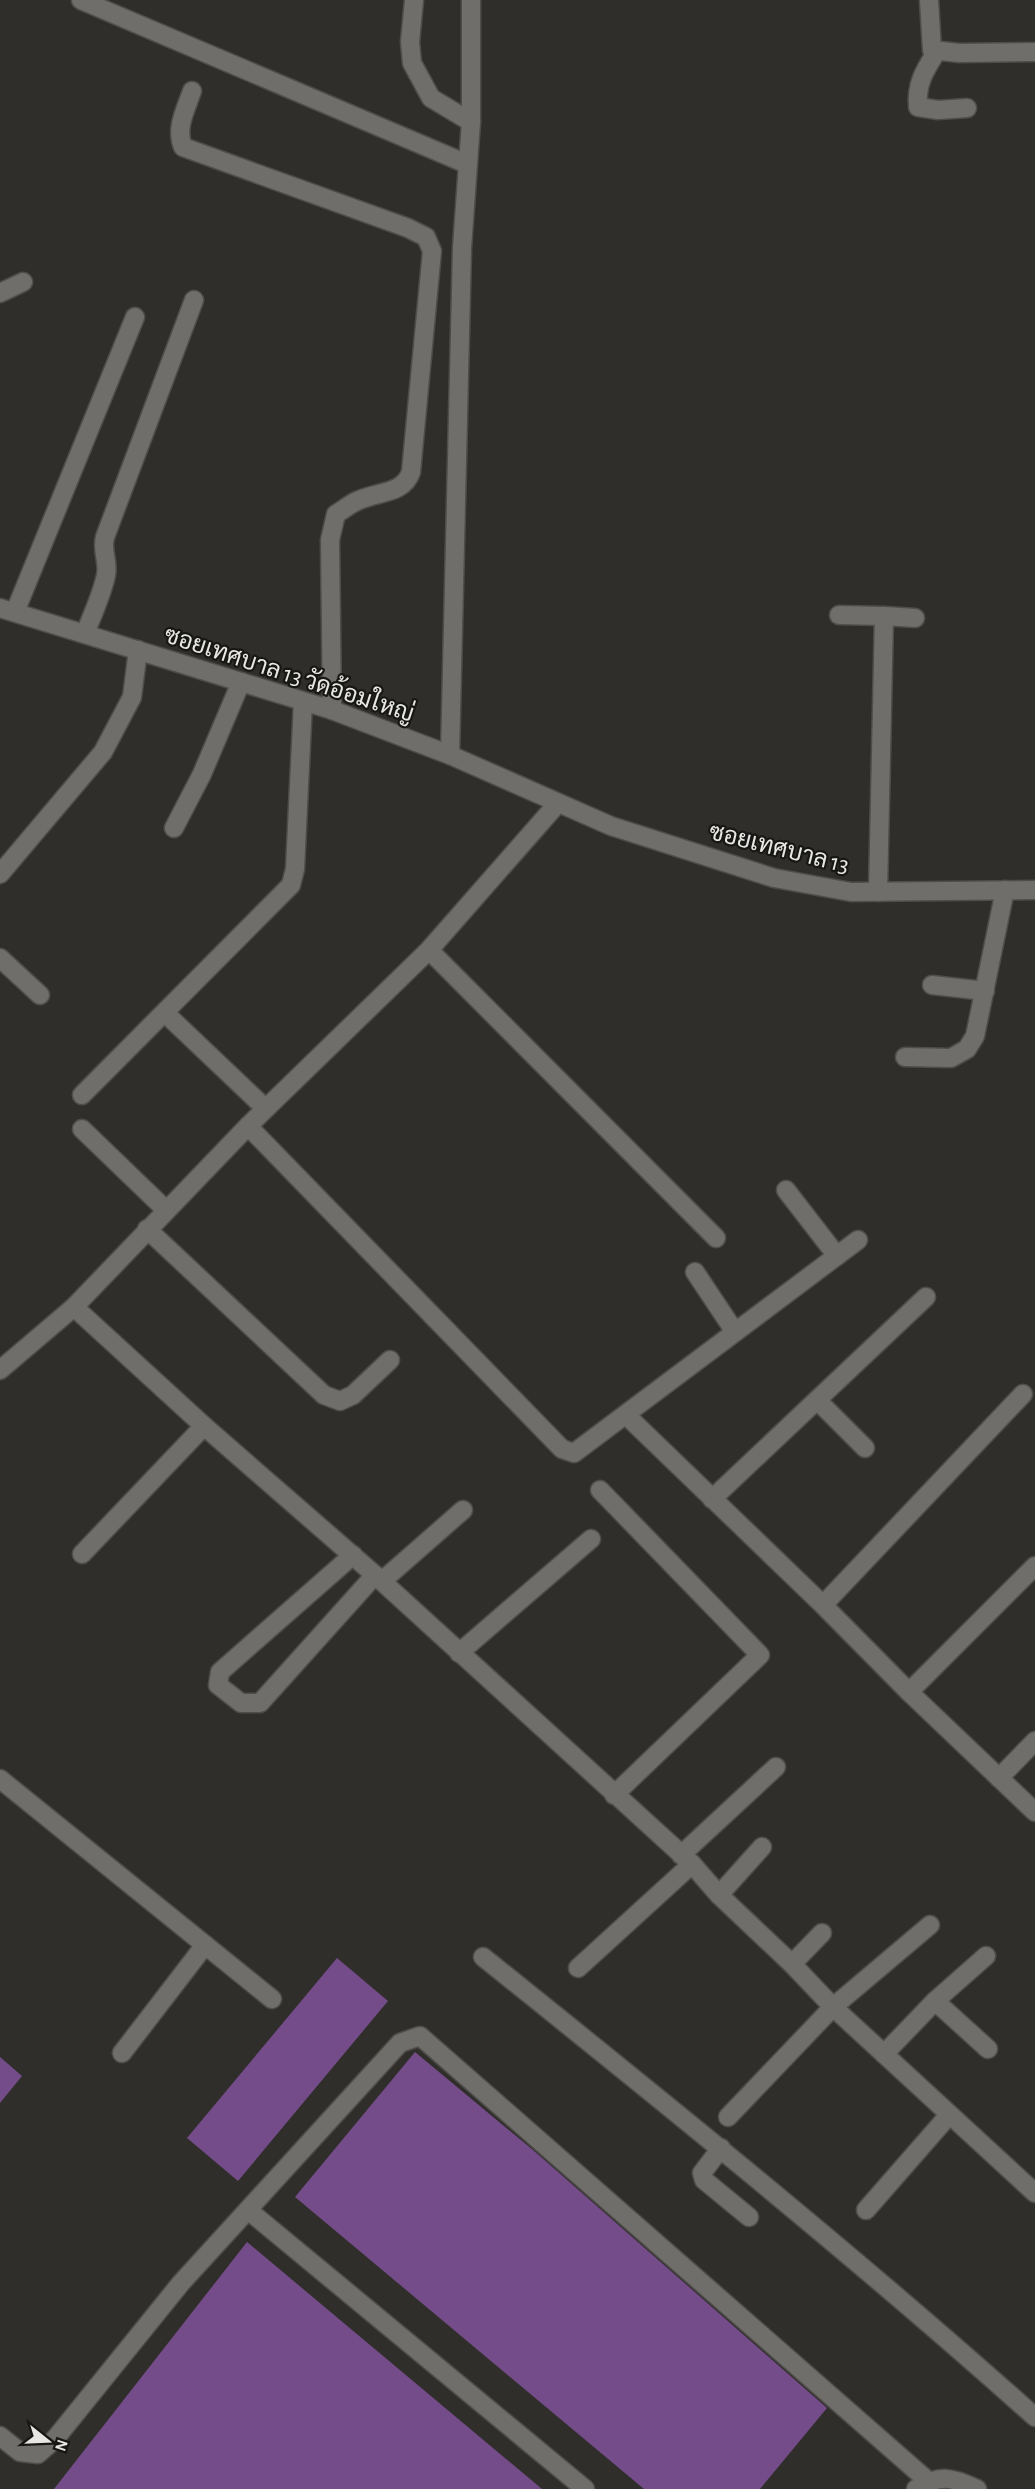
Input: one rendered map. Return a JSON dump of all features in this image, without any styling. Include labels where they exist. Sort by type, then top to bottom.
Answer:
[{"type":"street","points":[[81,0],[467,164]]},
{"type":"street","points":[[414,0],[410,42],[411,63],[431,98],[471,122]]},
{"type":"street","points":[[450,755],[462,248],[471,122],[471,0]]},
{"type":"street","points":[[929,0],[932,50],[1035,52]]},
{"type":"street","points":[[937,51],[921,75],[916,92],[918,107],[938,110],[967,108]]},
{"type":"street","points":[[192,91],[181,124],[179,137],[183,147],[408,228],[426,237],[432,251],[411,472],[408,482],[398,489],[358,500],[336,514],[330,540],[332,710]]},
{"type":"street","points":[[0,293],[23,282]]},
{"type":"street","points":[[85,634],[106,574],[106,559],[102,546],[194,300]]},
{"type":"street","points":[[7,610],[135,317]]},
{"type":"street","name":"ซอยเทศบาล 13 วัดอ้อมใหญ่","points":[[7,610],[332,710],[450,755],[558,803]]},
{"type":"street","points":[[839,615],[915,618]]},
{"type":"street","points":[[878,892],[884,616]]},
{"type":"street","points":[[0,874],[103,752],[132,697],[138,650]]},
{"type":"street","points":[[174,828],[202,774],[241,682]]},
{"type":"street","points":[[82,1095],[291,885],[295,869],[303,702]]},
{"type":"street","points":[[0,1370],[74,1307],[265,1108],[429,950],[558,803]]},
{"type":"street","name":"ซอยเทศบาล 13","points":[[558,803],[611,826],[774,878],[851,892],[1035,890]]},
{"type":"street","points":[[905,1057],[951,1058],[967,1049],[975,1036],[1005,890]]},
{"type":"street","points":[[429,950],[716,1238]]},
{"type":"street","points":[[0,958],[40,995]]},
{"type":"street","points":[[932,984],[985,991]]},
{"type":"street","points":[[165,1013],[265,1108]]},
{"type":"street","points":[[248,1126],[562,1449],[574,1453],[858,1239]]},
{"type":"street","points":[[82,1129],[166,1210]]},
{"type":"street","points":[[786,1190],[837,1256]]},
{"type":"street","points":[[147,1229],[324,1395],[340,1401],[353,1395],[390,1360]]},
{"type":"street","points":[[695,1272],[735,1332]]},
{"type":"street","points":[[712,1499],[926,1297]]},
{"type":"street","points":[[74,1307],[204,1426],[379,1578],[687,1860],[719,1895],[792,1964],[833,2007],[1035,2193]]},
{"type":"street","points":[[823,1605],[1023,1394]]},
{"type":"street","points":[[817,1400],[865,1448]]},
{"type":"street","points":[[626,1415],[1035,1812]]},
{"type":"street","points":[[82,1554],[204,1426]]},
{"type":"street","points":[[600,1490],[760,1655],[614,1795]]},
{"type":"street","points":[[353,1556],[220,1672],[218,1685],[241,1702],[260,1703],[379,1578],[463,1510]]},
{"type":"street","points":[[459,1653],[591,1539]]},
{"type":"street","points":[[909,1692],[1035,1566]]},
{"type":"street","points":[[999,1779],[1035,1741]]},
{"type":"street","points":[[578,1968],[687,1860],[776,1767]]},
{"type":"street","points":[[0,1779],[272,1999]]},
{"type":"street","points":[[719,1895],[762,1847]]},
{"type":"street","points":[[728,2116],[833,2007],[930,1924]]},
{"type":"street","points":[[792,1964],[822,1933]]},
{"type":"street","points":[[122,2053],[205,1945]]},
{"type":"street","points":[[884,2054],[935,2001],[986,1956]]},
{"type":"street","points":[[483,1957],[721,2148],[932,2324],[1035,2417]]},
{"type":"street","points":[[935,2001],[988,2049]]},
{"type":"street","points":[[0,2436],[20,2452],[38,2454],[55,2439],[181,2283],[400,2043],[420,2036],[922,2485],[944,2477],[977,2489]]},
{"type":"street","points":[[866,2210],[949,2115]]},
{"type":"street","points":[[721,2148],[705,2166],[702,2173],[704,2180],[749,2217]]},
{"type":"street","points":[[248,2210],[585,2489]]},
{"type":"building","points":[[337,1958],[388,2001],[238,2181],[187,2138]]},
{"type":"building","points":[[415,2052],[533,2150],[827,2408],[760,2489],[644,2489],[295,2197]]},
{"type":"building","points":[[0,2057],[22,2076],[0,2103]]},
{"type":"building","points":[[247,2242],[542,2489],[54,2489]]}]
